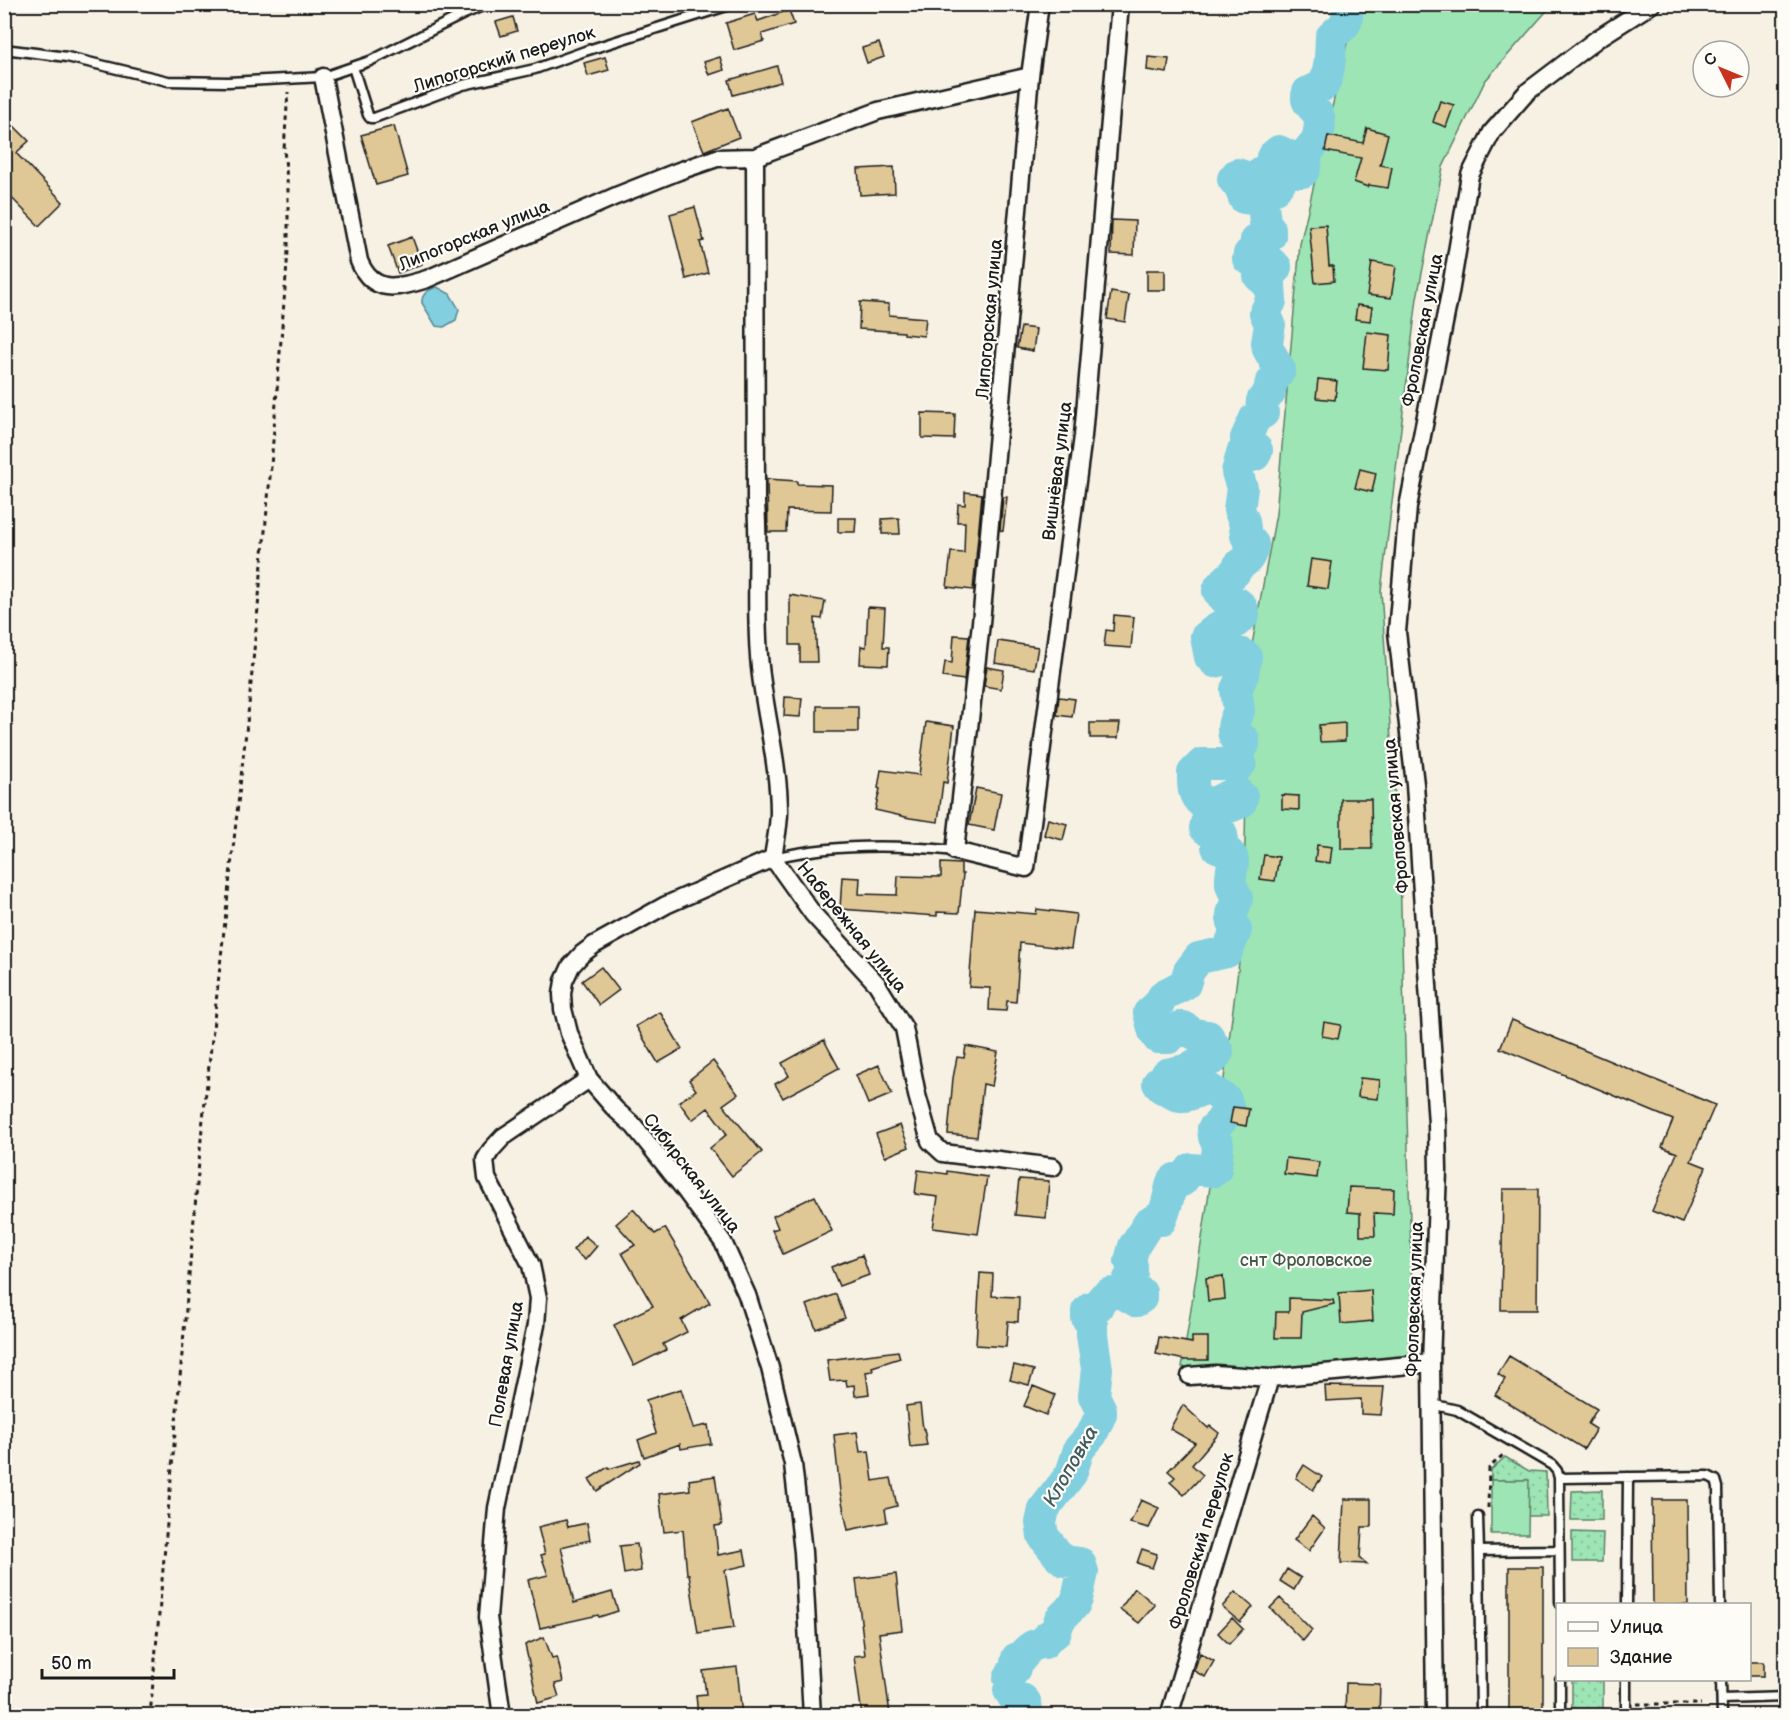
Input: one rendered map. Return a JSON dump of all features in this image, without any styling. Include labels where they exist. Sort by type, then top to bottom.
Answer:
[{"type":"street","points":[[1030,76],[1040,4]]},
{"type":"street","name":"Вишнёвая улица","points":[[955,851],[1026,868],[1083,436],[1120,4]]},
{"type":"street","name":"Фроловская улица","points":[[1435,1716],[1431,1363],[1438,1170],[1436,1085],[1415,784],[1396,632],[1408,507],[1450,292],[1470,175],[1492,132],[1527,92],[1597,39],[1652,4]]},
{"type":"street","name":"Липогорская улица","points":[[323,77],[356,250],[363,271],[376,284],[385,286],[408,285],[427,279],[616,196],[679,171],[717,159],[755,157],[878,111],[1030,76],[1002,409],[955,851]]},
{"type":"street","points":[[755,157],[756,503],[759,549],[757,624],[760,668],[778,793],[779,814],[773,858]]},
{"type":"street","name":"Сибирская улица","points":[[773,858],[666,905],[594,945],[571,966],[564,981],[563,1009],[569,1033],[589,1079],[615,1109],[634,1126],[723,1242],[747,1295],[770,1368],[793,1464],[803,1552],[812,1716]]},
{"type":"street","name":"Набережная улица","points":[[773,858],[813,914],[876,984],[904,1028],[917,1095],[930,1141],[944,1153],[1053,1167]]},
{"type":"street","name":"Полевая улица","points":[[502,1716],[488,1617],[489,1595],[497,1508],[536,1325],[538,1298],[531,1265],[491,1186],[485,1169],[485,1160],[490,1150],[503,1137],[589,1079]]},
{"type":"street","points":[[1190,1376],[1215,1374],[1270,1378],[1431,1363]]},
{"type":"street","name":"Фроловский переулок","points":[[1169,1716],[1270,1378]]},
{"type":"lane","points":[[4,49],[67,57],[168,81],[200,82],[323,77],[353,67],[487,4]]},
{"type":"lane","name":"Липогорский переулок","points":[[353,67],[368,115],[374,118],[463,86],[535,69],[733,4]]},
{"type":"lane","points":[[773,858],[797,852],[856,847],[922,847],[955,851]]},
{"type":"lane","points":[[1431,1404],[1456,1410],[1552,1465],[1557,1471],[1559,1478],[1560,1603]]},
{"type":"lane","points":[[1559,1478],[1708,1476],[1716,1480],[1720,1603]]},
{"type":"lane","points":[[1627,1603],[1628,1477]]},
{"type":"lane","points":[[1478,1517],[1481,1716]]},
{"type":"lane","points":[[1479,1551],[1559,1550]]},
{"type":"lane","points":[[1560,1681],[1560,1716]]},
{"type":"lane","points":[[1626,1681],[1626,1716]]},
{"type":"lane","points":[[1721,1681],[1722,1716]]},
{"type":"lane","points":[[1722,1699],[1785,1697]]},
{"type":"path","points":[[150,1716],[202,1128],[249,705],[271,466],[288,251],[288,190],[284,149],[290,79]]},
{"type":"path","points":[[1478,1517],[1488,1514],[1489,1468],[1516,1444]]},
{"type":"path","points":[[1626,1704],[1701,1704]]},
{"type":"green space","name":"снт Фроловское","points":[[1356,5],[1552,5],[1485,81],[1443,167],[1417,298],[1381,591],[1400,873],[1414,1360],[1270,1369],[1182,1367],[1211,1180],[1243,931],[1249,661],[1276,514],[1300,244]]},
{"type":"green space","points":[[1505,1457],[1529,1471],[1546,1472],[1547,1516],[1528,1516],[1528,1480],[1491,1480],[1491,1470]]},
{"type":"green space","points":[[1491,1480],[1529,1480],[1528,1534],[1491,1534]]},
{"type":"green space","points":[[1602,1490],[1602,1520],[1571,1520],[1572,1491]]},
{"type":"green space","points":[[1572,1532],[1603,1533],[1602,1562],[1572,1562]]},
{"type":"green space","points":[[1572,1681],[1603,1681],[1603,1715],[1572,1715]]},
{"type":"water","points":[[437,287],[450,294],[459,309],[456,320],[444,327],[436,326],[422,303],[426,292]]},
{"type":"building","points":[[789,10],[794,24],[762,34],[764,41],[734,50],[726,23],[755,14],[758,21]]},
{"type":"building","points":[[513,17],[517,31],[501,36],[496,22]]},
{"type":"building","points":[[879,43],[884,57],[867,63],[862,48]]},
{"type":"building","points":[[605,57],[609,70],[588,76],[584,63]]},
{"type":"building","points":[[720,57],[724,70],[709,75],[704,62]]},
{"type":"building","points":[[1148,57],[1169,59],[1167,73],[1147,70]]},
{"type":"building","points":[[777,66],[781,82],[733,95],[729,80]]},
{"type":"building","points":[[1440,101],[1454,105],[1446,127],[1433,122]]},
{"type":"building","points":[[728,108],[739,137],[704,151],[692,122]]},
{"type":"building","points":[[4,116],[29,141],[16,153],[63,202],[39,226],[4,190]]},
{"type":"building","points":[[394,126],[408,176],[376,185],[361,135]]},
{"type":"building","points":[[1367,128],[1388,134],[1380,165],[1392,167],[1388,188],[1369,185],[1368,187],[1354,182],[1361,158],[1325,151],[1328,136],[1363,143]]},
{"type":"building","points":[[894,167],[895,193],[860,195],[858,169]]},
{"type":"building","points":[[695,207],[704,241],[700,242],[708,273],[686,279],[670,214]]},
{"type":"building","points":[[1112,220],[1135,221],[1134,255],[1111,254]]},
{"type":"building","points":[[1326,225],[1329,266],[1333,266],[1334,281],[1315,283],[1309,226]]},
{"type":"building","points":[[412,237],[422,264],[398,273],[388,246]]},
{"type":"building","points":[[1372,262],[1396,266],[1391,298],[1367,295]]},
{"type":"building","points":[[1147,270],[1165,270],[1165,290],[1147,290]]},
{"type":"building","points":[[1111,292],[1129,295],[1125,322],[1107,319]]},
{"type":"building","points":[[860,302],[889,304],[889,315],[926,318],[924,336],[904,334],[904,332],[859,329]]},
{"type":"building","points":[[1357,305],[1372,307],[1370,321],[1355,319]]},
{"type":"building","points":[[1021,327],[1036,329],[1033,351],[1017,348]]},
{"type":"building","points":[[1367,332],[1391,335],[1388,370],[1363,368]]},
{"type":"building","points":[[1318,379],[1337,381],[1335,400],[1316,398]]},
{"type":"building","points":[[922,413],[955,414],[954,439],[922,438]]},
{"type":"building","points":[[1360,469],[1376,473],[1372,492],[1355,488]]},
{"type":"building","points":[[767,479],[797,481],[797,484],[832,485],[831,511],[787,510],[786,532],[768,532]]},
{"type":"building","points":[[965,492],[982,494],[973,590],[947,587],[951,552],[964,553],[965,522],[957,522],[958,504],[965,505]]},
{"type":"building","points":[[1003,497],[1007,497],[1003,531],[1000,530]]},
{"type":"building","points":[[838,518],[856,518],[855,532],[838,532]]},
{"type":"building","points":[[899,518],[900,534],[882,534],[882,519]]},
{"type":"building","points":[[1311,559],[1332,562],[1328,589],[1307,586]]},
{"type":"building","points":[[790,595],[825,601],[822,619],[815,618],[817,662],[800,662],[800,645],[790,645]]},
{"type":"building","points":[[868,607],[885,608],[883,647],[889,647],[888,665],[860,664],[861,646],[866,647]]},
{"type":"building","points":[[1114,615],[1134,617],[1131,648],[1104,646],[1106,630],[1113,631]]},
{"type":"building","points":[[954,635],[969,636],[964,680],[943,677],[945,662],[952,663]]},
{"type":"building","points":[[998,641],[1038,647],[1034,669],[995,663]]},
{"type":"building","points":[[987,667],[1004,670],[1001,689],[984,686]]},
{"type":"building","points":[[785,697],[802,698],[800,717],[784,716]]},
{"type":"building","points":[[1059,697],[1075,699],[1072,717],[1057,715]]},
{"type":"building","points":[[817,706],[858,706],[858,732],[817,732]]},
{"type":"building","points":[[926,722],[954,726],[947,783],[943,782],[938,822],[875,810],[880,789],[878,788],[881,770],[919,775]]},
{"type":"building","points":[[1090,723],[1120,723],[1118,738],[1090,738]]},
{"type":"building","points":[[1345,723],[1345,741],[1320,742],[1319,725]]},
{"type":"building","points":[[976,788],[1001,793],[994,830],[969,825]]},
{"type":"building","points":[[1282,795],[1299,796],[1299,810],[1282,809]]},
{"type":"building","points":[[1341,799],[1371,799],[1372,849],[1341,849]]},
{"type":"building","points":[[1048,819],[1067,824],[1063,840],[1044,835]]},
{"type":"building","points":[[1317,845],[1332,847],[1330,863],[1315,861]]},
{"type":"building","points":[[1264,855],[1279,857],[1275,881],[1260,879]]},
{"type":"building","points":[[941,863],[961,864],[961,874],[963,874],[959,913],[937,912],[937,916],[840,909],[842,877],[860,878],[859,894],[897,895],[898,876],[941,877]]},
{"type":"building","points":[[975,909],[1036,914],[1037,909],[1076,914],[1071,949],[1020,943],[1016,1002],[1007,1001],[1006,1011],[989,1010],[990,988],[969,987]]},
{"type":"building","points":[[601,967],[619,990],[599,1005],[582,981]]},
{"type":"building","points":[[660,1012],[682,1049],[658,1063],[636,1026]]},
{"type":"building","points":[[1512,1020],[1715,1105],[1691,1161],[1706,1167],[1682,1223],[1652,1211],[1677,1153],[1662,1147],[1673,1120],[1500,1048]]},
{"type":"building","points":[[1324,1022],[1341,1025],[1338,1039],[1322,1036]]},
{"type":"building","points":[[824,1040],[839,1068],[783,1098],[775,1084],[789,1076],[782,1063]]},
{"type":"building","points":[[966,1046],[998,1052],[992,1086],[983,1084],[977,1137],[948,1134],[957,1057],[964,1058]]},
{"type":"building","points":[[713,1061],[738,1094],[723,1105],[762,1152],[732,1176],[710,1148],[727,1134],[708,1108],[692,1120],[679,1102],[696,1090],[689,1080]]},
{"type":"building","points":[[879,1065],[892,1094],[868,1104],[856,1075]]},
{"type":"building","points":[[1360,1078],[1380,1080],[1378,1099],[1358,1097]]},
{"type":"building","points":[[1233,1107],[1249,1109],[1246,1126],[1230,1123]]},
{"type":"building","points":[[900,1125],[909,1147],[885,1157],[876,1134]]},
{"type":"building","points":[[1286,1158],[1319,1162],[1317,1178],[1284,1174]]},
{"type":"building","points":[[918,1170],[947,1174],[947,1171],[987,1177],[978,1234],[933,1228],[938,1197],[915,1194]]},
{"type":"building","points":[[1019,1179],[1049,1181],[1046,1218],[1015,1215]]},
{"type":"building","points":[[1349,1187],[1394,1189],[1393,1214],[1374,1213],[1375,1236],[1360,1236],[1360,1213],[1347,1212]]},
{"type":"building","points":[[1503,1189],[1538,1189],[1537,1310],[1501,1310]]},
{"type":"building","points":[[815,1196],[832,1231],[783,1254],[772,1230],[778,1228],[773,1216]]},
{"type":"building","points":[[633,1209],[655,1234],[665,1228],[710,1303],[681,1320],[687,1332],[663,1344],[666,1350],[634,1366],[614,1325],[653,1306],[622,1253],[635,1245],[616,1224]]},
{"type":"building","points":[[585,1236],[597,1246],[585,1260],[573,1250]]},
{"type":"building","points":[[862,1255],[869,1275],[839,1286],[831,1267]]},
{"type":"building","points":[[980,1273],[993,1274],[992,1296],[1019,1297],[1018,1322],[1008,1321],[1006,1347],[976,1345]]},
{"type":"building","points":[[1223,1276],[1225,1299],[1208,1301],[1206,1278]]},
{"type":"building","points":[[1371,1290],[1373,1321],[1341,1324],[1339,1293]]},
{"type":"building","points":[[836,1294],[845,1318],[816,1329],[807,1305]]},
{"type":"building","points":[[1289,1298],[1333,1300],[1334,1304],[1302,1312],[1301,1338],[1275,1338],[1276,1312],[1289,1312]]},
{"type":"building","points":[[1159,1337],[1192,1343],[1192,1337],[1208,1337],[1208,1360],[1185,1360],[1156,1354]]},
{"type":"building","points":[[898,1351],[900,1358],[872,1367],[873,1371],[866,1372],[869,1394],[855,1396],[854,1385],[847,1386],[846,1380],[830,1381],[827,1360]]},
{"type":"building","points":[[1509,1356],[1597,1409],[1588,1424],[1596,1429],[1584,1449],[1495,1395],[1505,1379],[1498,1374]]},
{"type":"building","points":[[1014,1365],[1034,1370],[1029,1385],[1010,1380]]},
{"type":"building","points":[[1033,1386],[1055,1395],[1046,1415],[1024,1406]]},
{"type":"building","points":[[1325,1386],[1384,1387],[1381,1415],[1361,1414],[1361,1399],[1326,1401]]},
{"type":"building","points":[[681,1389],[693,1428],[708,1425],[711,1444],[681,1449],[680,1444],[644,1457],[638,1440],[656,1433],[646,1400]]},
{"type":"building","points":[[920,1404],[927,1445],[910,1447],[906,1406]]},
{"type":"building","points":[[1183,1405],[1208,1428],[1210,1426],[1219,1433],[1192,1465],[1203,1475],[1184,1495],[1170,1482],[1175,1477],[1168,1471],[1195,1443],[1170,1429]]},
{"type":"building","points":[[857,1432],[860,1452],[869,1451],[873,1481],[891,1478],[897,1506],[885,1509],[887,1522],[848,1530],[840,1492],[834,1435]]},
{"type":"building","points":[[639,1460],[640,1463],[597,1491],[589,1479],[608,1467],[609,1469]]},
{"type":"building","points":[[1304,1465],[1322,1477],[1313,1490],[1296,1478]]},
{"type":"building","points":[[715,1476],[722,1525],[715,1526],[718,1555],[744,1550],[747,1565],[725,1570],[734,1628],[698,1633],[689,1574],[687,1574],[683,1530],[664,1532],[659,1494],[690,1490],[689,1480]]},
{"type":"building","points":[[1344,1499],[1371,1499],[1371,1527],[1362,1527],[1360,1558],[1367,1564],[1341,1563]]},
{"type":"building","points":[[1141,1500],[1159,1508],[1149,1528],[1130,1523]]},
{"type":"building","points":[[1652,1500],[1687,1500],[1688,1603],[1653,1603]]},
{"type":"building","points":[[1312,1516],[1325,1528],[1309,1551],[1294,1540]]},
{"type":"building","points":[[566,1520],[568,1527],[587,1523],[590,1540],[561,1547],[574,1603],[612,1592],[618,1611],[599,1617],[598,1615],[540,1628],[528,1580],[548,1575],[541,1555],[545,1554],[538,1527]]},
{"type":"building","points":[[637,1544],[641,1571],[624,1574],[620,1546]]},
{"type":"building","points":[[1142,1549],[1157,1554],[1152,1568],[1137,1563]]},
{"type":"building","points":[[1509,1567],[1543,1567],[1543,1716],[1509,1716]]},
{"type":"building","points":[[1287,1569],[1301,1578],[1294,1590],[1280,1581]]},
{"type":"building","points":[[896,1574],[902,1630],[879,1633],[890,1714],[862,1716],[854,1656],[865,1655],[856,1579]]},
{"type":"building","points":[[1135,1588],[1155,1605],[1139,1623],[1120,1609]]},
{"type":"building","points":[[1235,1592],[1253,1607],[1240,1622],[1222,1607]]},
{"type":"building","points":[[1280,1598],[1312,1630],[1303,1641],[1270,1608]]},
{"type":"building","points":[[1232,1618],[1243,1629],[1229,1644],[1218,1633]]},
{"type":"building","points":[[544,1637],[552,1658],[557,1657],[563,1682],[555,1684],[559,1697],[538,1703],[525,1645]]},
{"type":"building","points":[[1200,1653],[1214,1661],[1205,1677],[1194,1671]]},
{"type":"building","points":[[1751,1662],[1764,1662],[1764,1676],[1751,1676]]},
{"type":"building","points":[[737,1667],[742,1716],[698,1716],[696,1695],[706,1694],[703,1671]]},
{"type":"building","points":[[1346,1683],[1380,1684],[1379,1716],[1345,1715]]},
{"type":"waterway","name":"Клоповка","points":[[1009,1678],[1015,1668],[1017,1658],[1023,1656],[1032,1646],[1044,1643],[1048,1636],[1055,1633],[1060,1619],[1077,1599],[1083,1572],[1080,1563],[1065,1561],[1058,1555],[1043,1536],[1041,1523],[1044,1509],[1071,1474],[1079,1449],[1092,1434],[1101,1414],[1094,1396],[1097,1369],[1092,1324],[1087,1318],[1087,1311],[1091,1307],[1098,1306],[1101,1300],[1110,1294],[1126,1295],[1136,1301],[1141,1298],[1141,1293],[1128,1284],[1132,1274],[1130,1261],[1134,1246],[1148,1224],[1154,1220],[1161,1220],[1172,1182],[1175,1179],[1182,1181],[1191,1169],[1214,1171],[1216,1169],[1218,1145],[1213,1129],[1221,1121],[1228,1107],[1226,1100],[1208,1088],[1178,1096],[1162,1088],[1158,1083],[1167,1074],[1186,1070],[1201,1061],[1213,1059],[1218,1052],[1208,1036],[1194,1034],[1184,1027],[1180,1027],[1169,1038],[1158,1038],[1149,1013],[1164,995],[1185,984],[1189,971],[1199,958],[1227,952],[1236,930],[1232,920],[1237,898],[1231,884],[1232,858],[1225,850],[1217,847],[1221,832],[1217,830],[1210,832],[1205,828],[1213,813],[1241,802],[1242,797],[1237,792],[1213,803],[1202,803],[1195,793],[1193,773],[1202,764],[1229,764],[1237,767],[1241,763],[1237,756],[1244,740],[1241,738],[1236,740],[1233,729],[1239,711],[1236,690],[1243,674],[1246,656],[1235,651],[1215,662],[1210,657],[1206,637],[1220,626],[1231,626],[1244,615],[1240,605],[1223,598],[1218,591],[1252,551],[1253,544],[1246,536],[1244,521],[1239,510],[1242,488],[1237,472],[1242,453],[1255,455],[1257,450],[1246,441],[1246,438],[1255,418],[1263,413],[1262,400],[1270,393],[1270,385],[1280,370],[1267,343],[1270,324],[1265,313],[1271,301],[1270,285],[1259,276],[1261,273],[1272,273],[1276,267],[1270,262],[1248,259],[1249,254],[1256,255],[1256,240],[1270,236],[1270,229],[1265,222],[1263,205],[1257,200],[1244,198],[1233,179],[1237,174],[1252,179],[1263,171],[1271,189],[1275,189],[1281,181],[1272,157],[1279,151],[1289,156],[1299,172],[1303,172],[1307,153],[1316,141],[1320,125],[1317,113],[1308,103],[1308,92],[1323,86],[1326,80],[1331,37],[1345,24],[1348,4]]},
{"type":"waterway","name":"Клоповка","points":[[1009,1690],[1014,1698],[1026,1702],[1025,1716]]}]
